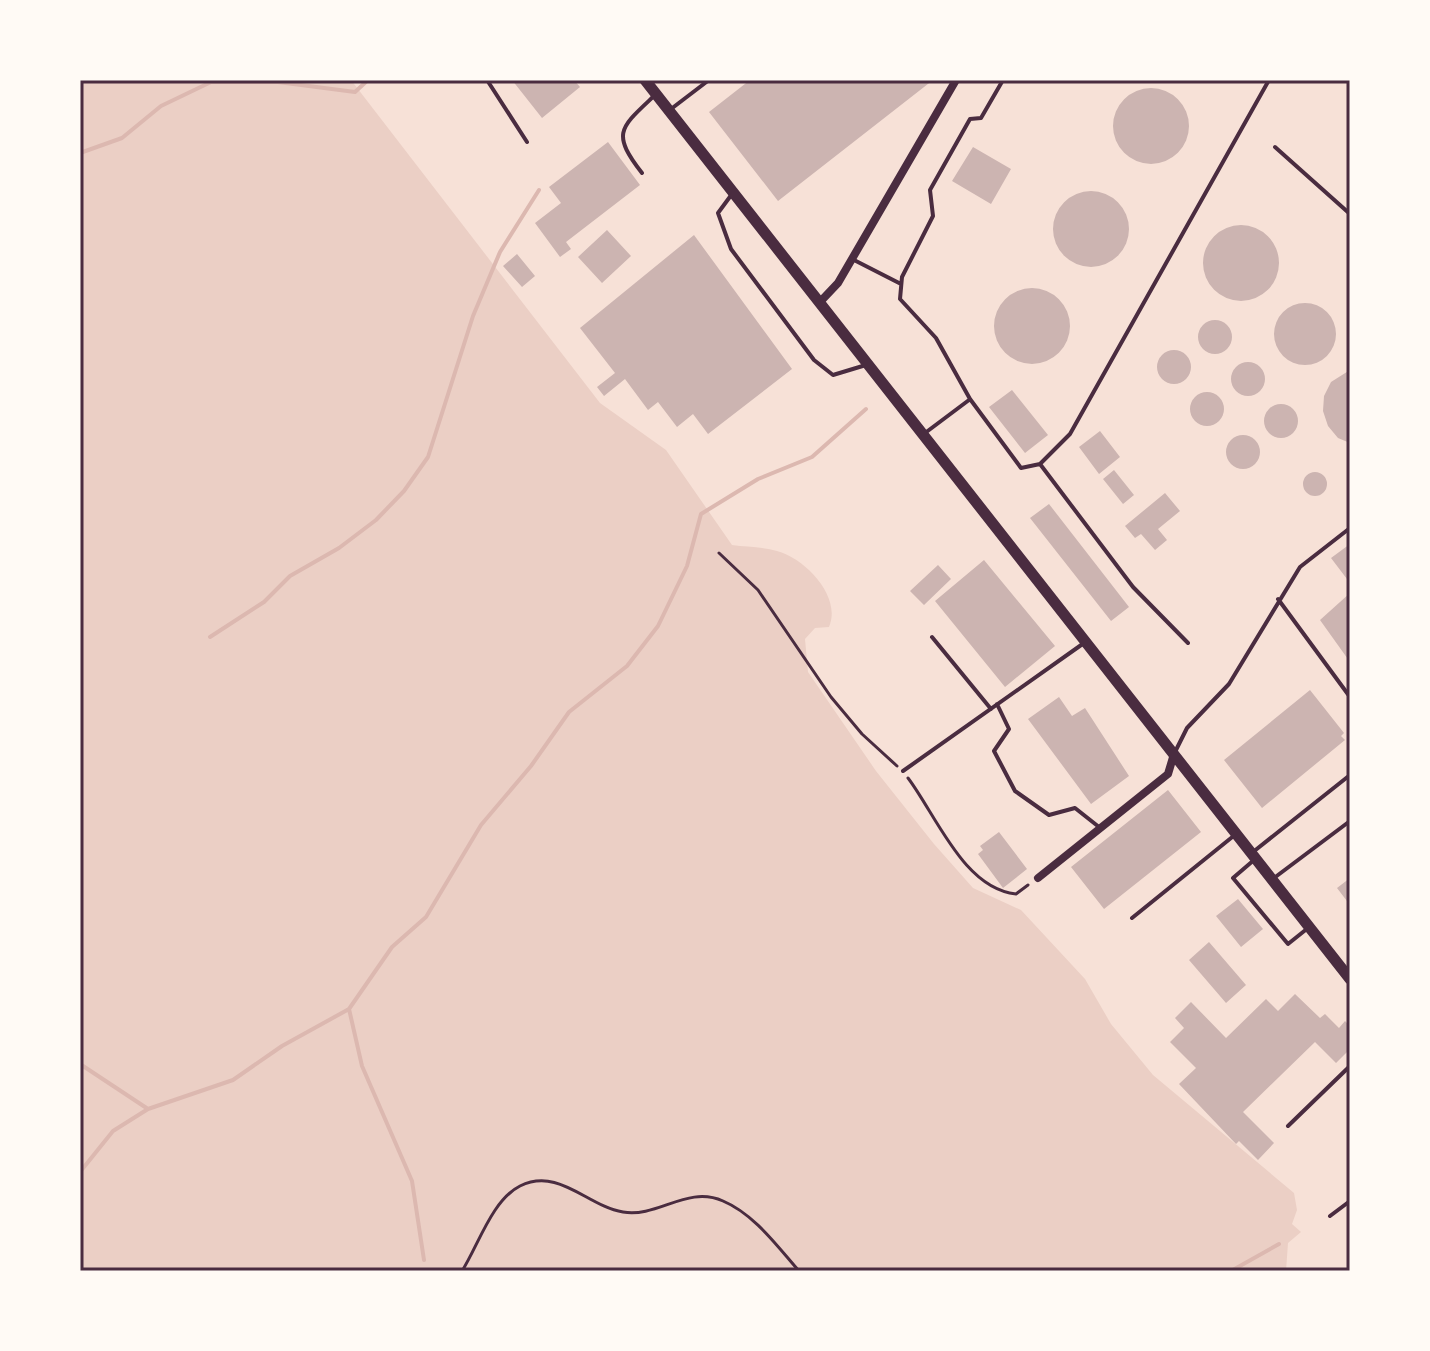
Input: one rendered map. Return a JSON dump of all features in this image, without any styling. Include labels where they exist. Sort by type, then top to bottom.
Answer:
[{"type":"main road","points":[[645,80],[1350,979]]},
{"type":"street","points":[[820,302],[838,283],[956,80]]},
{"type":"street","points":[[1038,878],[1168,774],[1174,754]]},
{"type":"lane","points":[[487,80],[527,142]]},
{"type":"lane","points":[[669,111],[709,80]]},
{"type":"lane","points":[[1003,80],[981,118],[970,119],[930,190],[933,216],[902,277],[900,299],[936,338],[970,399],[1021,468],[1040,464],[1070,434],[1269,80]]},
{"type":"lane","points":[[642,173],[623,149],[622,131],[626,123],[656,94]]},
{"type":"lane","points":[[1275,147],[1350,214]]},
{"type":"lane","points":[[733,192],[718,213],[731,249],[814,360],[833,375],[868,364]]},
{"type":"lane","points":[[852,259],[901,284]]},
{"type":"lane","points":[[924,434],[970,399]]},
{"type":"lane","points":[[1040,464],[1133,587],[1188,643]]},
{"type":"lane","points":[[1174,754],[1187,728],[1229,684],[1300,567],[1350,528]]},
{"type":"lane","points":[[1278,599],[1350,697]]},
{"type":"lane","points":[[932,637],[991,709]]},
{"type":"lane","points":[[903,771],[1086,641]]},
{"type":"lane","points":[[997,704],[1009,729],[994,751],[1015,791],[1049,815],[1075,808],[1100,828]]},
{"type":"lane","points":[[1309,927],[1288,944],[1233,878],[1253,856],[1350,775]]},
{"type":"lane","points":[[1272,880],[1350,821]]},
{"type":"lane","points":[[1132,918],[1237,834]]},
{"type":"lane","points":[[1288,1126],[1350,1066]]},
{"type":"lane","points":[[1330,1216],[1350,1201]]},
{"type":"path","points":[[719,553],[758,590],[854,725],[903,771],[930,808],[951,846],[1000,893],[1016,894],[1038,878]]},
{"type":"path","points":[[462,1271],[508,1194],[522,1185],[539,1181],[570,1186],[620,1212],[639,1213],[702,1195],[723,1200],[757,1225],[799,1271]]},
{"type":"shaded area","points":[[80,80],[351,80],[600,403],[666,450],[732,545],[788,555],[819,581],[826,592],[832,615],[829,627],[815,628],[805,639],[808,672],[876,771],[973,888],[1021,910],[1085,979],[1111,1024],[1153,1075],[1294,1193],[1297,1210],[1292,1224],[1301,1232],[1288,1243],[1286,1271],[80,1271]]},
{"type":"building","points":[[512,80],[574,80],[580,87],[542,118]]},
{"type":"building","points":[[750,80],[933,80],[778,201],[709,112]]},
{"type":"building","points":[[1151,88],[1165,91],[1178,99],[1186,112],[1189,126],[1186,140],[1178,153],[1165,161],[1151,164],[1137,161],[1124,153],[1116,140],[1113,126],[1116,112],[1124,99],[1137,91]]},
{"type":"building","points":[[608,142],[640,185],[566,242],[571,249],[560,257],[535,223],[561,203],[549,187]]},
{"type":"building","points":[[973,147],[1011,169],[991,204],[952,181]]},
{"type":"building","points":[[1091,191],[1105,194],[1118,202],[1126,215],[1129,229],[1126,243],[1118,256],[1105,264],[1091,267],[1077,264],[1064,256],[1056,243],[1053,229],[1056,215],[1064,202],[1077,194]]},
{"type":"building","points":[[1241,225],[1255,228],[1268,236],[1276,249],[1279,263],[1276,277],[1268,290],[1255,298],[1241,301],[1227,298],[1214,290],[1206,277],[1203,263],[1206,249],[1214,236],[1227,228]]},
{"type":"building","points":[[607,230],[631,256],[602,283],[578,257]]},
{"type":"building","points":[[694,235],[792,369],[708,434],[693,414],[677,427],[658,402],[648,410],[625,379],[604,396],[597,387],[615,373],[580,328]]},
{"type":"building","points":[[517,254],[535,276],[522,287],[503,266]]},
{"type":"building","points":[[1032,288],[1046,291],[1059,299],[1067,312],[1070,326],[1067,340],[1059,353],[1046,361],[1032,364],[1018,361],[1005,353],[997,340],[994,326],[997,312],[1005,299],[1018,291]]},
{"type":"building","points":[[1299,303],[1311,303],[1327,312],[1334,322],[1334,346],[1327,356],[1311,365],[1299,365],[1279,351],[1274,340],[1274,328],[1288,308]]},
{"type":"building","points":[[1215,320],[1227,325],[1232,337],[1227,349],[1215,354],[1203,349],[1198,337],[1203,325]]},
{"type":"building","points":[[1174,350],[1186,355],[1191,367],[1186,379],[1174,384],[1162,379],[1157,367],[1162,355]]},
{"type":"building","points":[[1248,362],[1260,367],[1265,379],[1260,391],[1248,396],[1236,391],[1231,379],[1236,367]]},
{"type":"building","points":[[1350,370],[1350,443],[1338,438],[1328,426],[1323,411],[1324,396],[1331,382]]},
{"type":"building","points":[[1012,390],[1048,435],[1025,453],[989,407]]},
{"type":"building","points":[[1207,392],[1219,397],[1224,409],[1219,421],[1207,426],[1195,421],[1190,409],[1195,397]]},
{"type":"building","points":[[1281,404],[1293,409],[1298,421],[1293,433],[1281,438],[1269,433],[1264,421],[1269,409]]},
{"type":"building","points":[[1100,431],[1120,457],[1099,474],[1079,447]]},
{"type":"building","points":[[1243,435],[1255,440],[1260,452],[1255,464],[1243,469],[1231,464],[1226,452],[1231,440]]},
{"type":"building","points":[[1114,470],[1134,495],[1123,504],[1103,479]]},
{"type":"building","points":[[1315,472],[1326,479],[1327,484],[1320,495],[1315,496],[1304,489],[1303,484],[1310,473]]},
{"type":"building","points":[[1165,493],[1180,511],[1158,529],[1167,540],[1155,550],[1141,534],[1135,538],[1125,526]]},
{"type":"building","points":[[1049,504],[1129,607],[1111,621],[1030,518]]},
{"type":"building","points":[[1350,544],[1350,583],[1331,558]]},
{"type":"building","points":[[984,560],[1055,646],[1005,687],[935,601]]},
{"type":"building","points":[[938,565],[951,579],[924,605],[910,591]]},
{"type":"building","points":[[1350,593],[1350,662],[1320,620]]},
{"type":"building","points":[[1310,690],[1344,733],[1341,736],[1345,740],[1262,808],[1224,760]]},
{"type":"building","points":[[1059,697],[1072,716],[1085,708],[1129,776],[1091,804],[1028,719]]},
{"type":"building","points":[[1168,790],[1201,832],[1104,909],[1071,867]]},
{"type":"building","points":[[999,832],[1027,869],[1003,888],[978,854],[983,850],[980,846]]},
{"type":"building","points":[[1350,878],[1350,905],[1337,888]]},
{"type":"building","points":[[1238,899],[1263,929],[1241,947],[1216,916]]},
{"type":"building","points":[[1209,942],[1246,985],[1226,1003],[1189,960]]},
{"type":"building","points":[[1295,994],[1320,1018],[1325,1014],[1339,1028],[1345,1021],[1350,1026],[1350,1049],[1336,1063],[1315,1042],[1243,1112],[1274,1143],[1258,1160],[1239,1141],[1236,1144],[1179,1084],[1196,1068],[1170,1042],[1184,1028],[1175,1018],[1191,1002],[1226,1038],[1266,999],[1278,1011]]},
{"type":"waterway","points":[[80,153],[122,138],[161,106],[211,82],[278,82],[355,92],[368,80]]},
{"type":"waterway","points":[[210,637],[264,602],[290,576],[339,548],[376,520],[404,491],[428,457],[473,316],[500,252],[539,190]]},
{"type":"waterway","points":[[80,1064],[148,1109],[233,1080],[282,1046],[349,1009],[392,947],[426,917],[481,825],[531,766],[569,712],[627,666],[658,626],[687,566],[701,514],[758,479],[812,457],[866,409]]},
{"type":"waterway","points":[[349,1009],[362,1066],[412,1181],[424,1260]]},
{"type":"waterway","points":[[80,1172],[113,1131],[148,1109]]},
{"type":"waterway","points":[[1231,1271],[1279,1244]]}]
